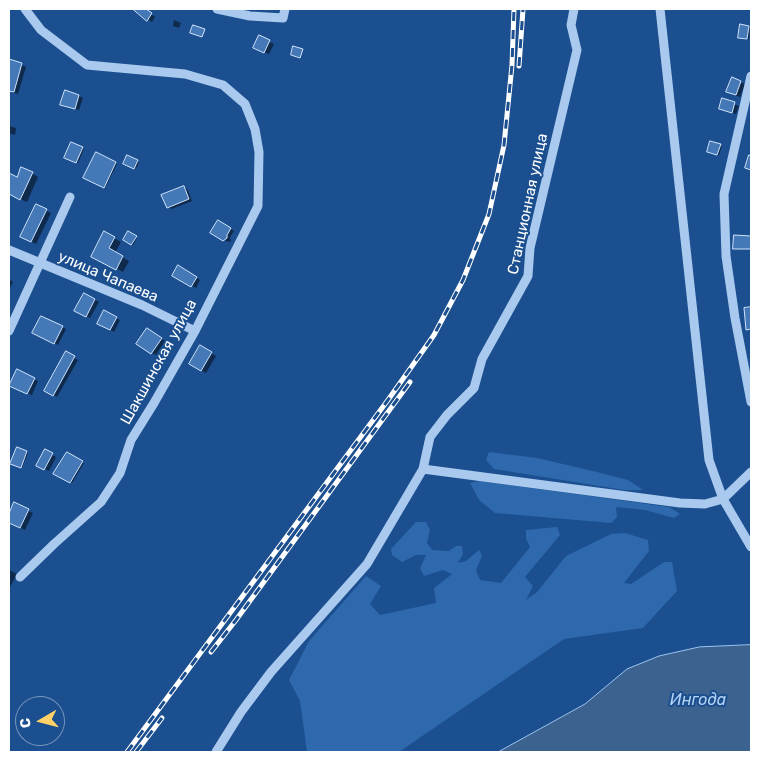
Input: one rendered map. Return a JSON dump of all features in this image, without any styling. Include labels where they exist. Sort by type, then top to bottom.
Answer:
[{"type":"street","name":"Шакшинская улица","points":[[20,577],[101,502],[120,473],[131,440],[195,331],[258,206],[259,152],[255,129],[245,104],[223,85],[185,74],[86,65],[41,30],[25,9]]},
{"type":"street","points":[[217,9],[250,16],[284,13]]},
{"type":"street","name":"Станционная улица","points":[[216,752],[241,712],[271,672],[367,564],[423,469],[430,437],[447,415],[474,388],[482,360],[528,276],[530,248],[577,50],[571,25],[574,9]]},
{"type":"street","points":[[660,9],[709,460],[723,500],[751,547]]},
{"type":"street","points":[[751,76],[724,194],[726,256],[735,318],[751,402]]},
{"type":"street","points":[[9,331],[70,197]]},
{"type":"street","name":"улица Чапаева","points":[[9,250],[142,305],[195,331]]},
{"type":"street","points":[[423,469],[680,503],[706,504],[723,500],[751,472]]},
{"type":"shaded area","points":[[489,452],[537,458],[597,472],[628,480],[643,490],[624,490],[494,469],[486,460]]},
{"type":"shaded area","points":[[480,481],[669,507],[680,514],[674,518],[645,510],[616,507],[617,517],[611,523],[495,513],[479,500],[470,483]]},
{"type":"shaded area","points":[[416,522],[426,522],[430,530],[427,543],[432,550],[449,551],[456,546],[462,546],[463,554],[458,563],[466,561],[479,550],[482,556],[476,570],[480,580],[501,583],[530,547],[526,539],[526,530],[557,527],[560,535],[525,577],[533,586],[526,600],[537,592],[566,556],[611,534],[625,533],[648,540],[649,551],[624,583],[631,584],[664,562],[672,562],[677,591],[643,628],[564,639],[399,752],[307,752],[300,701],[289,680],[309,641],[366,576],[381,586],[370,604],[380,615],[436,603],[434,588],[452,574],[443,570],[424,576],[420,568],[426,555],[416,555],[402,562],[392,555],[391,549]]},
{"type":"water","name":"Ингода","points":[[751,645],[751,752],[498,752],[585,704],[627,669],[659,656],[699,647]]},
{"type":"building","points":[[133,9],[146,9],[152,13],[147,21]]},
{"type":"building","points":[[740,24],[749,26],[747,39],[738,38]]},
{"type":"building","points":[[193,25],[205,29],[202,37],[190,33]]},
{"type":"building","points":[[259,35],[270,40],[264,53],[253,48]]},
{"type":"building","points":[[293,46],[303,49],[300,58],[291,55]]},
{"type":"building","points":[[9,59],[22,63],[14,92],[9,91]]},
{"type":"building","points":[[732,77],[741,81],[736,95],[726,92]]},
{"type":"building","points":[[65,90],[79,95],[75,109],[60,105]]},
{"type":"building","points":[[722,98],[735,102],[732,113],[719,109]]},
{"type":"building","points":[[710,141],[721,144],[717,155],[707,152]]},
{"type":"building","points":[[71,142],[83,147],[76,163],[64,158]]},
{"type":"building","points":[[96,152],[116,162],[104,188],[83,178]]},
{"type":"building","points":[[127,155],[138,160],[134,169],[123,164]]},
{"type":"building","points":[[749,155],[751,156],[751,170],[745,168]]},
{"type":"building","points":[[21,167],[33,172],[20,200],[9,194],[9,173],[17,177]]},
{"type":"building","points":[[184,186],[189,199],[167,208],[161,195]]},
{"type":"building","points":[[36,204],[47,209],[31,242],[20,237]]},
{"type":"building","points":[[218,220],[231,228],[227,238],[223,241],[210,233]]},
{"type":"building","points":[[104,231],[115,237],[109,248],[123,256],[116,270],[91,257]]},
{"type":"building","points":[[128,231],[137,236],[131,245],[123,240]]},
{"type":"building","points":[[734,235],[751,236],[751,249],[733,249]]},
{"type":"building","points":[[178,265],[197,277],[191,287],[172,276]]},
{"type":"building","points":[[84,293],[95,299],[86,317],[74,311]]},
{"type":"building","points":[[751,307],[751,329],[746,330],[744,308]]},
{"type":"building","points":[[104,310],[117,317],[110,330],[97,324]]},
{"type":"building","points":[[41,316],[63,326],[54,344],[32,333]]},
{"type":"building","points":[[147,328],[162,338],[151,354],[136,344]]},
{"type":"building","points":[[200,345],[212,352],[201,371],[189,364]]},
{"type":"building","points":[[66,351],[75,356],[53,396],[44,391]]},
{"type":"building","points":[[17,369],[35,378],[27,394],[9,386]]},
{"type":"building","points":[[17,447],[27,451],[21,468],[10,464]]},
{"type":"building","points":[[45,449],[53,453],[44,470],[36,466]]},
{"type":"building","points":[[67,452],[83,461],[70,483],[53,474]]},
{"type":"building","points":[[14,502],[29,509],[20,528],[9,523],[9,514]]},
{"type":"railway","points":[[127,752],[388,400],[434,335],[463,280],[489,214],[504,145],[512,65],[514,9]]},
{"type":"railway","points":[[519,66],[523,9]]},
{"type":"railway","points":[[211,652],[410,382]]},
{"type":"railway","points":[[136,752],[162,718]]}]
